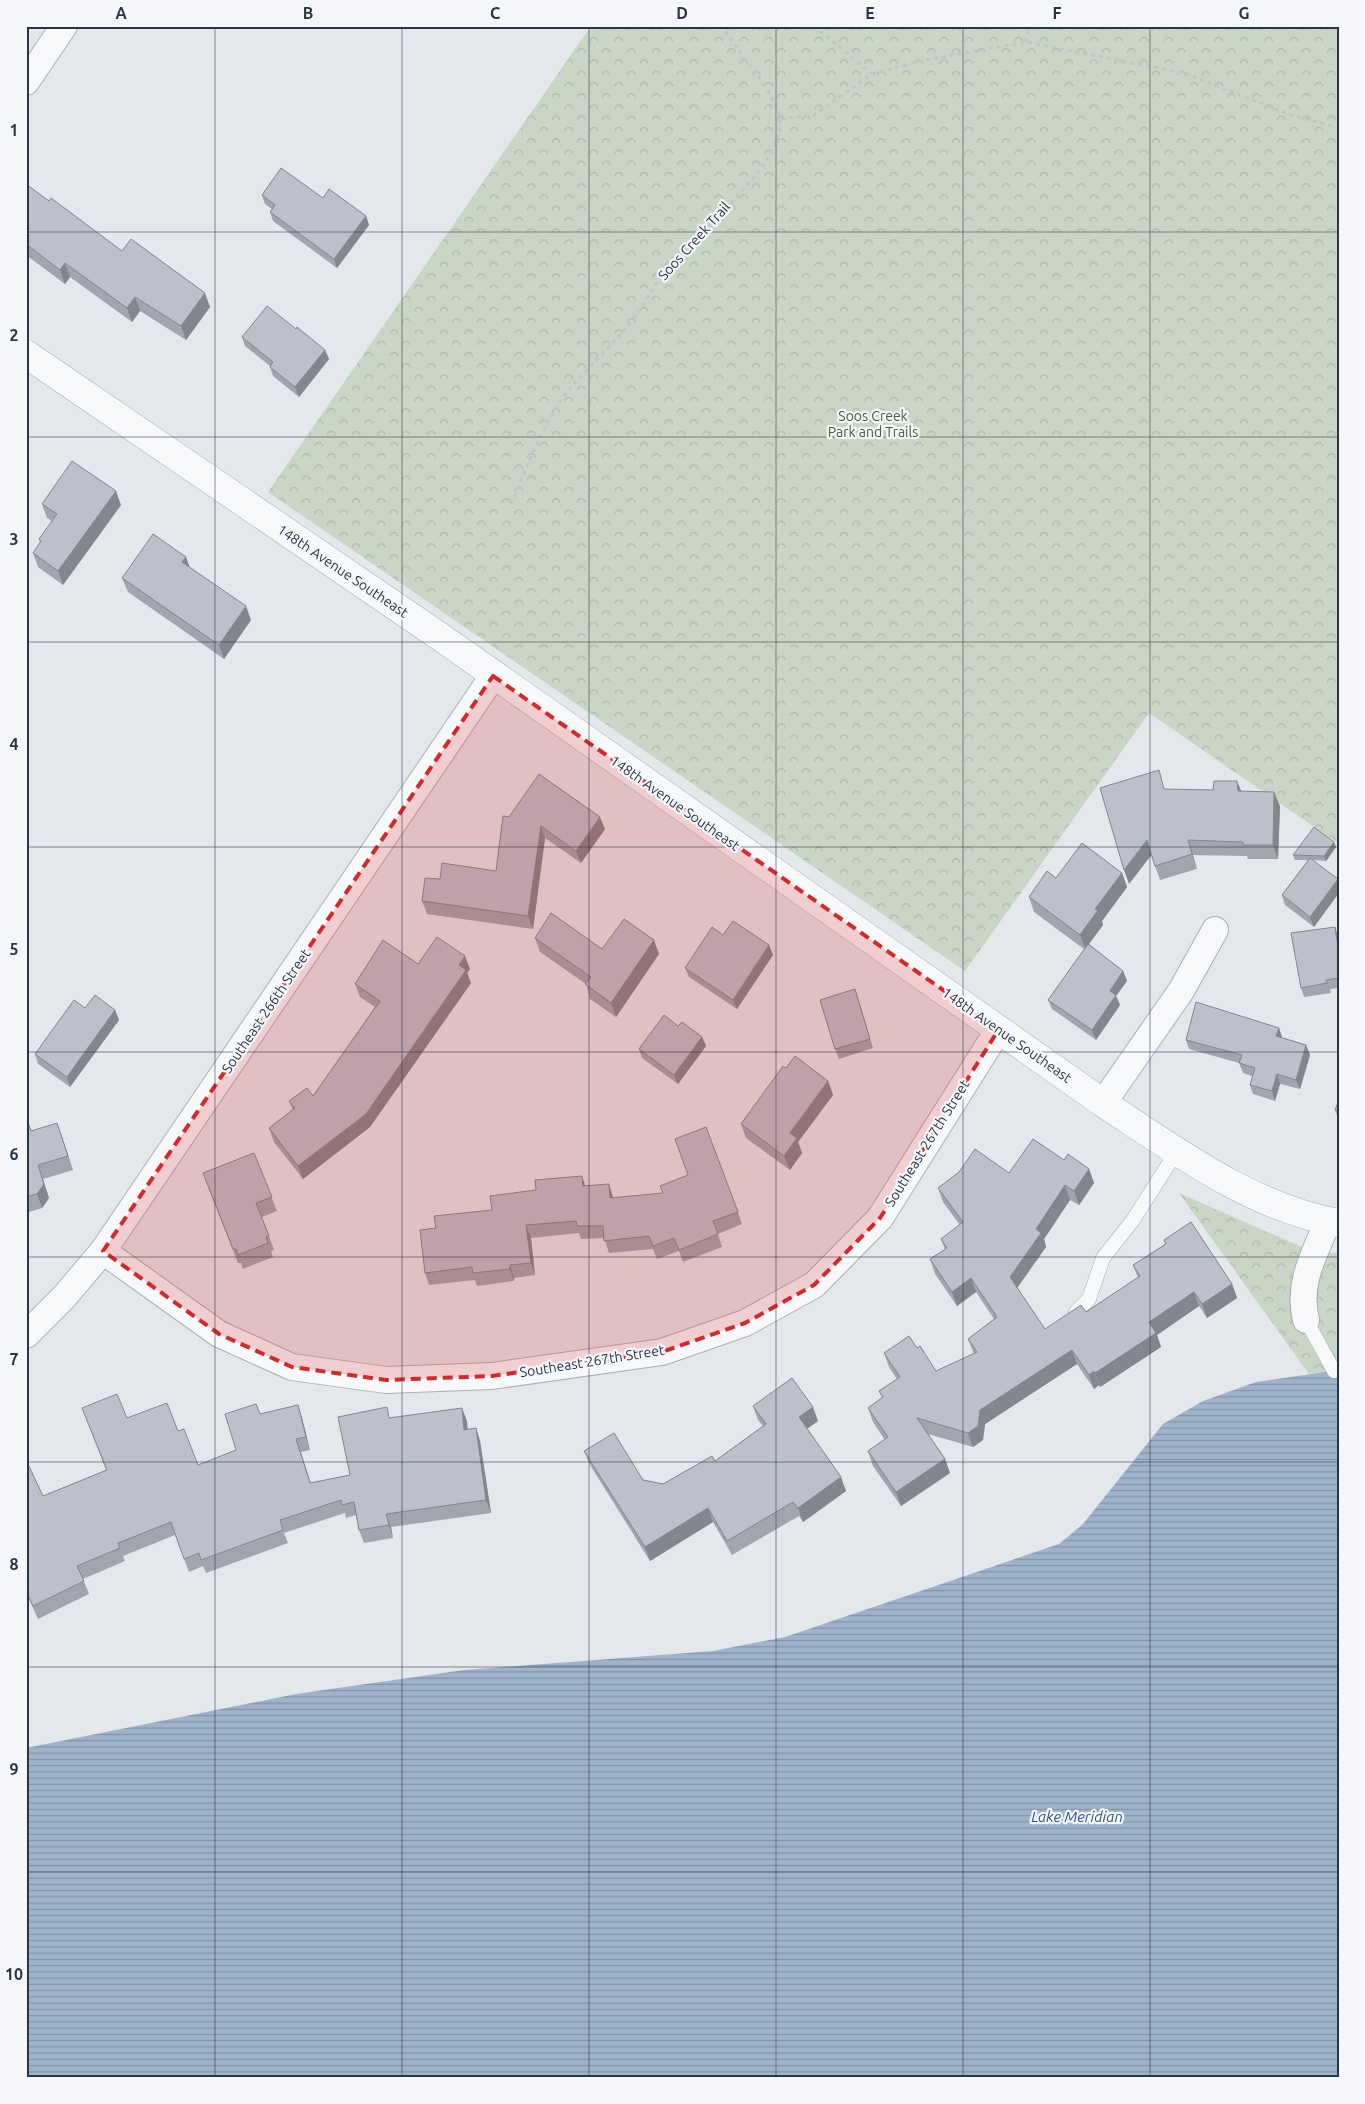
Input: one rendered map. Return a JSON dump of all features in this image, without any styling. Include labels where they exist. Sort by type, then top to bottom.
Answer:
[{"type":"street","points":[[26,82],[64,26]]},
{"type":"street","name":"148th Avenue Southeast","points":[[26,354],[433,633],[1102,1103],[1177,1151],[1254,1194],[1333,1222]]},
{"type":"street","name":"Southeast 266th Street","points":[[26,1335],[64,1297],[103,1251],[493,676]]},
{"type":"street","points":[[1102,1103],[1181,991],[1215,930]]},
{"type":"street","name":"Southeast 267th Street","points":[[103,1251],[218,1334],[292,1367],[386,1380],[406,1380],[492,1376],[662,1352],[745,1323],[814,1285],[880,1218],[999,1029]]},
{"type":"street","points":[[1306,1320],[1302,1303],[1303,1283],[1333,1222]]},
{"type":"lane","points":[[1076,1312],[1089,1299],[1103,1258],[1133,1220],[1177,1151]]},
{"type":"lane","points":[[1306,1320],[1334,1371]]},
{"type":"path","points":[[722,26],[775,102],[781,120],[814,115],[872,74],[925,60],[1026,42],[1184,73],[1291,115],[1339,128]]},
{"type":"path","points":[[814,26],[872,74]]},
{"type":"path","points":[[1026,42],[1029,26]]},
{"type":"path","name":"Soos Creek Trail","points":[[511,504],[540,436],[562,399],[639,312],[652,288],[675,258],[760,170],[772,154],[780,137],[781,120]]},
{"type":"highlighted area","points":[[493,676],[999,1029],[880,1218],[814,1285],[745,1323],[662,1352],[492,1376],[386,1380],[292,1367],[219,1334],[103,1251]]},
{"type":"green space","name":"Soos Creek Park and Trails","points":[[591,26],[1339,26],[1339,844],[1149,713],[965,971],[268,492]]},
{"type":"green space","points":[[1179,1193],[1295,1244],[1315,1251],[1339,1253],[1339,1370],[1309,1374]]},
{"type":"water","name":"Lake Meridian","points":[[1339,1370],[1339,2078],[26,2078],[26,1748],[296,1694],[464,1670],[713,1651],[785,1637],[1059,1544],[1083,1524],[1163,1424],[1203,1401],[1256,1382]]},
{"type":"building","points":[[281,168],[323,198],[329,189],[366,216],[334,259],[270,212],[275,205],[262,195]]},
{"type":"building","points":[[26,184],[49,201],[51,198],[122,251],[131,239],[205,293],[181,326],[135,297],[127,308],[65,263],[60,270],[26,244]]},
{"type":"building","points":[[267,306],[325,350],[295,387],[270,367],[273,362],[242,337]]},
{"type":"building","points":[[72,461],[116,491],[58,571],[33,553],[41,541],[39,539],[57,514],[42,504]]},
{"type":"building","points":[[153,534],[186,557],[182,562],[246,606],[219,645],[122,578]]},
{"type":"building","points":[[1159,770],[1164,789],[1213,790],[1214,781],[1237,781],[1238,791],[1274,792],[1273,845],[1243,845],[1243,842],[1188,840],[1192,854],[1155,866],[1147,840],[1124,870],[1100,788]]},
{"type":"building","points":[[539,774],[600,817],[576,851],[541,826],[528,916],[422,901],[425,878],[440,879],[442,863],[496,871],[503,816],[509,817]]},
{"type":"building","points":[[1314,827],[1334,842],[1324,856],[1293,855]]},
{"type":"building","points":[[1082,843],[1122,873],[1095,909],[1098,910],[1080,935],[1029,897],[1047,871],[1056,878]]},
{"type":"building","points":[[1310,858],[1338,879],[1310,917],[1282,895]]},
{"type":"building","points":[[551,913],[602,949],[624,919],[654,940],[611,1003],[585,984],[591,977],[535,938]]},
{"type":"building","points":[[733,921],[769,945],[733,1000],[685,968],[712,927],[723,935]]},
{"type":"building","points":[[1335,927],[1339,953],[1339,978],[1326,980],[1327,983],[1301,988],[1291,933]]},
{"type":"building","points":[[437,937],[465,956],[459,965],[466,970],[366,1114],[298,1166],[269,1128],[295,1108],[289,1101],[307,1088],[313,1096],[380,1001],[355,984],[383,940],[418,964]]},
{"type":"building","points":[[1088,944],[1123,971],[1110,991],[1116,995],[1092,1030],[1048,1000]]},
{"type":"building","points":[[855,989],[870,1039],[835,1049],[820,1000]]},
{"type":"building","points":[[95,995],[115,1010],[67,1077],[35,1054],[74,1000],[85,1008]]},
{"type":"building","points":[[1196,1002],[1279,1028],[1276,1036],[1306,1045],[1296,1080],[1277,1074],[1272,1091],[1250,1085],[1255,1068],[1239,1063],[1242,1055],[1186,1040]]},
{"type":"building","points":[[664,1015],[678,1026],[682,1022],[702,1037],[674,1075],[639,1049]]},
{"type":"building","points":[[795,1056],[828,1081],[790,1133],[797,1138],[784,1156],[741,1124],[783,1066],[786,1068]]},
{"type":"building","points":[[1339,1100],[1339,1111],[1335,1110]]},
{"type":"building","points":[[26,1120],[31,1131],[57,1123],[68,1156],[38,1165],[44,1184],[37,1194],[26,1197]]},
{"type":"building","points":[[706,1127],[738,1212],[713,1221],[718,1234],[679,1250],[674,1238],[653,1246],[649,1236],[604,1241],[603,1226],[577,1226],[576,1221],[526,1225],[531,1263],[510,1265],[510,1269],[473,1273],[472,1267],[425,1273],[420,1230],[436,1228],[434,1216],[492,1210],[490,1196],[536,1190],[535,1180],[582,1176],[583,1186],[609,1184],[610,1198],[663,1193],[660,1186],[688,1175],[675,1139]]},
{"type":"building","points":[[1033,1139],[1064,1160],[1068,1154],[1089,1169],[1074,1191],[1065,1185],[1036,1229],[1041,1233],[1010,1277],[1045,1329],[1081,1305],[1086,1312],[1140,1276],[1133,1265],[1166,1244],[1164,1240],[1191,1222],[1232,1284],[1202,1304],[1194,1292],[1149,1322],[1156,1333],[1095,1373],[1094,1371],[1089,1375],[1072,1350],[980,1410],[978,1426],[968,1433],[917,1418],[945,1459],[896,1492],[868,1451],[888,1437],[868,1408],[883,1397],[879,1391],[900,1377],[884,1353],[909,1336],[917,1348],[920,1346],[936,1371],[977,1352],[968,1339],[997,1317],[971,1278],[952,1292],[930,1259],[947,1248],[941,1239],[963,1222],[938,1188],[959,1172],[975,1149],[1009,1173]]},
{"type":"building","points":[[254,1153],[272,1197],[256,1203],[269,1236],[266,1237],[268,1243],[238,1255],[236,1249],[233,1249],[203,1173]]},
{"type":"building","points":[[792,1378],[813,1407],[799,1417],[841,1477],[798,1508],[793,1502],[727,1541],[708,1508],[645,1547],[584,1451],[614,1433],[643,1480],[663,1484],[712,1456],[715,1461],[766,1424],[753,1406]]},
{"type":"building","points":[[117,1394],[127,1418],[167,1403],[178,1431],[184,1429],[198,1465],[236,1450],[225,1414],[256,1404],[260,1414],[298,1405],[306,1437],[296,1439],[310,1483],[350,1475],[338,1417],[387,1407],[389,1418],[462,1408],[464,1430],[476,1428],[486,1500],[386,1514],[389,1525],[359,1530],[354,1502],[342,1505],[341,1500],[280,1520],[283,1530],[201,1560],[199,1553],[184,1559],[171,1522],[118,1543],[120,1548],[77,1566],[84,1581],[33,1606],[26,1591],[26,1460],[43,1496],[107,1470],[82,1408]]}]
